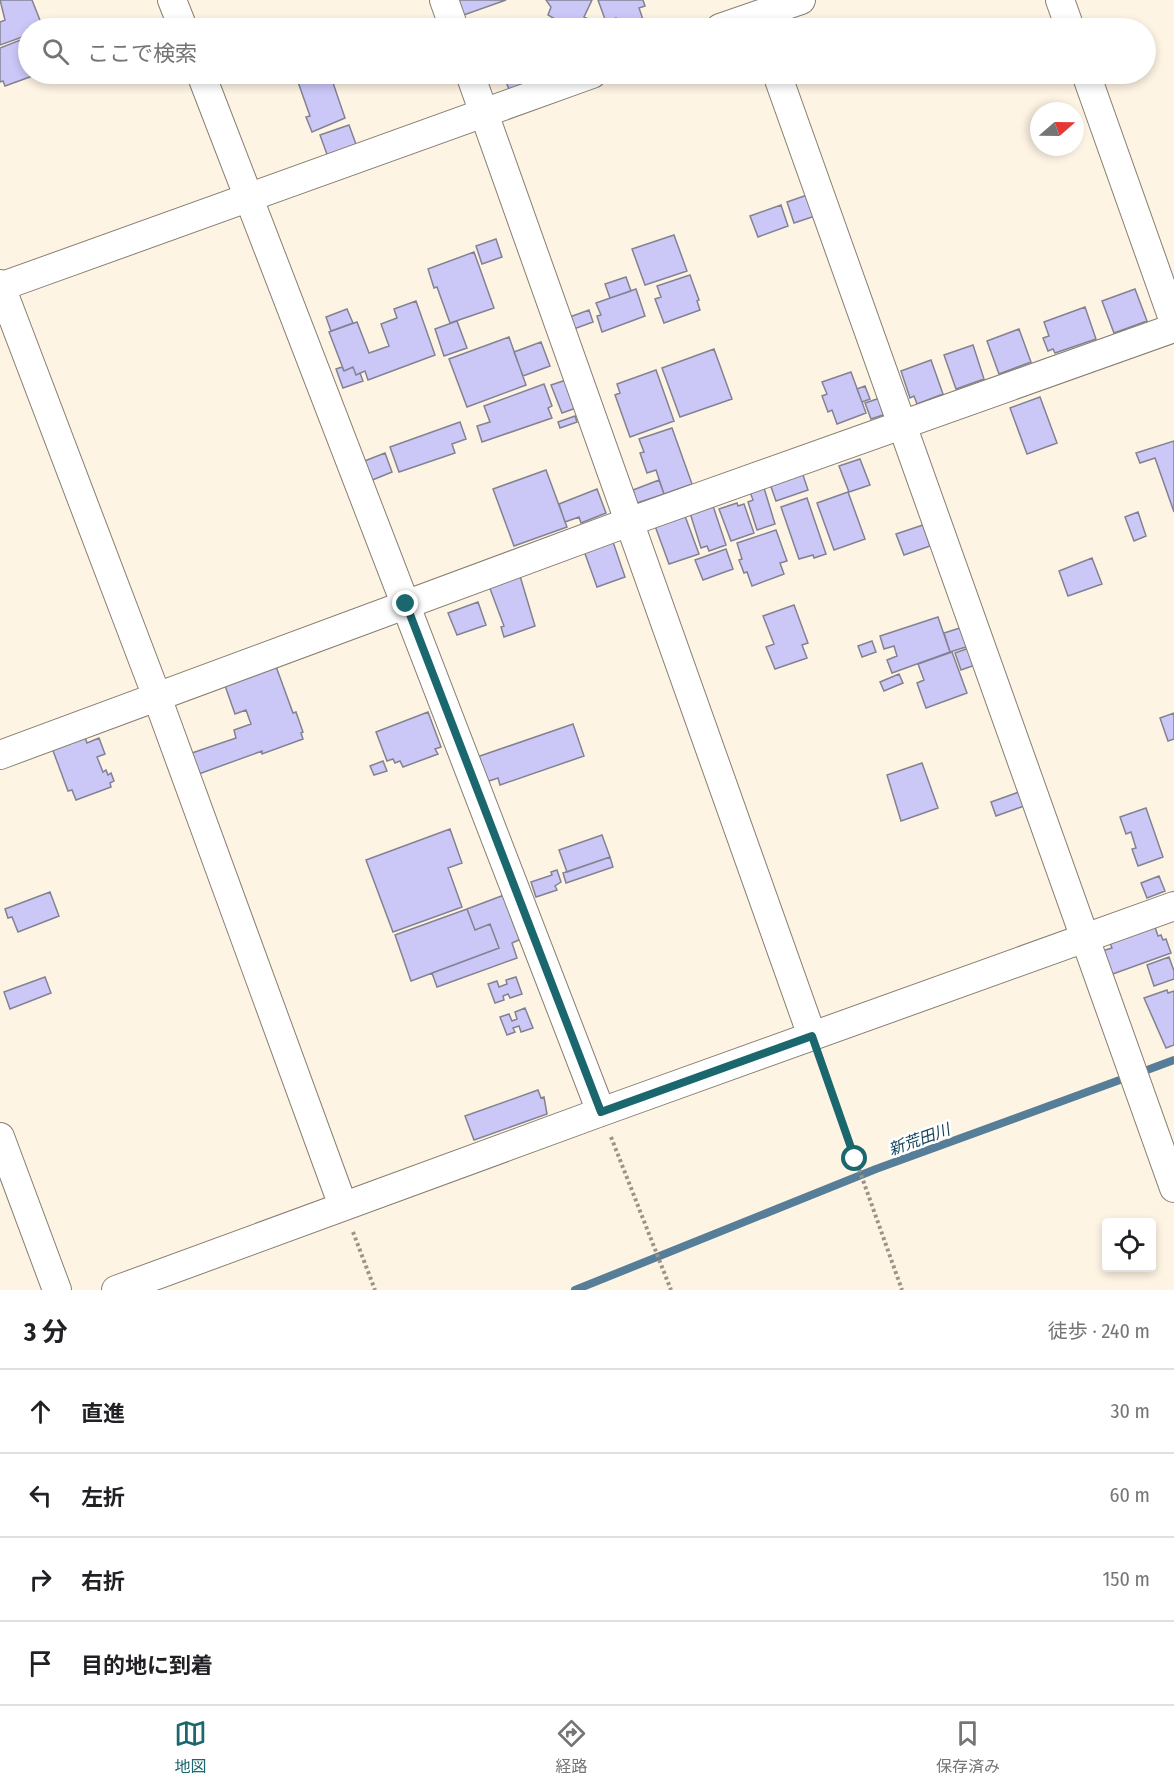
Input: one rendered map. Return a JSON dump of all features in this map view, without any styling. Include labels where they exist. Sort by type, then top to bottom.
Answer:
[{"type":"street","points":[[172,0],[179,18]]},
{"type":"street","points":[[444,0],[450,18]]},
{"type":"street","points":[[756,15],[801,0]]},
{"type":"street","points":[[1060,0],[1066,18]]},
{"type":"street","points":[[205,84],[601,1112]]},
{"type":"street","points":[[474,84],[812,1036]]},
{"type":"street","points":[[343,1206],[157,697],[0,286],[564,84]]},
{"type":"street","points":[[781,84],[1174,1188]]},
{"type":"street","points":[[1090,84],[1174,322]]},
{"type":"street","points":[[0,755],[629,522],[1174,328]]},
{"type":"street","points":[[117,1290],[601,1112],[1174,906]]},
{"type":"street","points":[[0,1137],[57,1290]]},
{"type":"path","points":[[812,1036],[902,1290]]},
{"type":"path","points":[[601,1112],[671,1290]]},
{"type":"path","points":[[343,1206],[375,1290]]},
{"type":"building","points":[[0,0],[32,0],[39,18],[18,18],[18,39],[0,45],[0,22],[5,20]]},
{"type":"building","points":[[452,0],[506,0],[458,17]]},
{"type":"building","points":[[546,0],[592,0],[584,17],[586,18],[553,18],[548,15],[551,7]]},
{"type":"building","points":[[598,0],[643,0],[645,6],[639,8],[642,18],[605,18]]},
{"type":"building","points":[[18,41],[18,81],[5,86],[3,81],[0,82],[0,48]]},
{"type":"building","points":[[299,84],[333,84],[345,118],[312,132],[306,117],[310,116]]},
{"type":"building","points":[[507,84],[533,84],[510,92]]},
{"type":"building","points":[[349,125],[357,147],[328,157],[320,135]]},
{"type":"building","points":[[810,194],[818,215],[794,223],[787,202]]},
{"type":"building","points":[[781,205],[788,226],[758,237],[750,216]]},
{"type":"building","points":[[674,235],[687,271],[645,285],[632,249]]},
{"type":"building","points":[[496,239],[502,257],[482,264],[476,246]]},
{"type":"building","points":[[474,252],[494,308],[450,323],[428,269]]},
{"type":"building","points":[[690,275],[700,310],[664,323],[655,299],[661,297],[657,286]]},
{"type":"building","points":[[626,277],[631,291],[610,298],[605,284]]},
{"type":"building","points":[[636,289],[645,316],[602,332],[597,316],[601,315],[596,303]]},
{"type":"building","points":[[1135,289],[1147,321],[1114,333],[1102,301]]},
{"type":"building","points":[[416,301],[435,355],[368,380],[365,371],[356,375],[353,367],[344,371],[329,332],[357,322],[369,353],[389,346],[381,324],[397,318],[394,309]]},
{"type":"building","points":[[1085,307],[1096,339],[1055,353],[1053,349],[1048,351],[1043,338],[1049,336],[1044,322]]},
{"type":"building","points":[[347,309],[353,323],[331,331],[326,317]]},
{"type":"building","points":[[589,310],[593,322],[571,330],[567,318]]},
{"type":"building","points":[[457,321],[467,348],[444,356],[435,329]]},
{"type":"building","points":[[1019,329],[1031,362],[999,374],[987,341]]},
{"type":"building","points":[[509,337],[526,385],[467,407],[449,359]]},
{"type":"building","points":[[541,342],[550,366],[523,376],[514,352]]},
{"type":"building","points":[[973,345],[984,379],[956,389],[944,355]]},
{"type":"building","points":[[714,349],[732,399],[680,417],[662,368]]},
{"type":"building","points":[[931,360],[943,394],[917,404],[914,396],[910,398],[901,371]]},
{"type":"building","points":[[342,367],[344,371],[353,367],[356,375],[360,373],[363,381],[343,388],[336,369]]},
{"type":"building","points":[[656,370],[674,421],[630,437],[615,395],[620,393],[617,384]]},
{"type":"building","points":[[851,372],[866,413],[837,424],[832,410],[828,412],[822,396],[827,394],[822,382]]},
{"type":"building","points":[[566,380],[576,408],[562,413],[551,385]]},
{"type":"building","points":[[544,384],[552,406],[548,408],[552,418],[482,442],[477,426],[490,422],[484,406]]},
{"type":"building","points":[[865,386],[870,399],[862,402],[857,389]]},
{"type":"building","points":[[1040,397],[1057,443],[1027,454],[1010,408]]},
{"type":"building","points":[[880,398],[886,414],[871,419],[865,403]]},
{"type":"building","points":[[575,416],[577,422],[560,428],[558,422]]},
{"type":"building","points":[[460,422],[466,439],[452,444],[455,453],[399,472],[390,447]]},
{"type":"building","points":[[672,428],[692,484],[664,494],[656,470],[647,473],[640,453],[644,452],[639,439]]},
{"type":"building","points":[[1174,441],[1174,512],[1155,458],[1140,463],[1136,453]]},
{"type":"building","points":[[385,453],[392,472],[370,481],[362,462]]},
{"type":"building","points":[[860,459],[870,485],[849,492],[839,466]]},
{"type":"building","points":[[546,470],[567,527],[514,546],[493,489]]},
{"type":"building","points":[[802,472],[808,490],[776,501],[770,484]]},
{"type":"building","points":[[659,480],[664,494],[637,503],[633,490]]},
{"type":"building","points":[[764,488],[775,524],[757,530],[748,502],[753,500],[750,492]]},
{"type":"building","points":[[597,489],[606,513],[581,523],[579,517],[565,522],[559,504]]},
{"type":"building","points":[[848,492],[865,539],[834,550],[817,503]]},
{"type":"building","points":[[807,498],[826,554],[799,559],[781,507]]},
{"type":"building","points":[[737,503],[738,506],[744,504],[754,533],[731,541],[719,509]]},
{"type":"building","points":[[713,506],[726,545],[709,551],[707,546],[701,548],[690,513]]},
{"type":"building","points":[[1138,512],[1146,536],[1134,541],[1125,517]]},
{"type":"building","points":[[685,516],[699,554],[669,564],[655,526]]},
{"type":"building","points":[[923,525],[930,546],[904,555],[896,534]]},
{"type":"building","points":[[776,530],[787,561],[780,563],[784,574],[752,586],[739,560],[742,559],[737,543]]},
{"type":"building","points":[[613,542],[625,577],[597,587],[584,551]]},
{"type":"building","points":[[726,549],[733,569],[703,580],[695,560]]},
{"type":"building","points":[[1092,558],[1102,584],[1068,596],[1059,571]]},
{"type":"building","points":[[520,576],[535,626],[504,637],[501,627],[504,626],[489,586]]},
{"type":"building","points":[[478,602],[486,625],[457,635],[448,613]]},
{"type":"building","points":[[794,605],[808,643],[802,645],[807,658],[775,669],[766,647],[774,644],[763,616]]},
{"type":"building","points":[[938,617],[950,652],[892,673],[887,660],[897,656],[894,646],[884,649],[880,636]]},
{"type":"building","points":[[963,627],[969,646],[950,652],[944,633]]},
{"type":"building","points":[[872,641],[876,652],[862,657],[858,646]]},
{"type":"building","points":[[969,648],[975,665],[961,670],[955,653]]},
{"type":"building","points":[[952,652],[967,693],[926,708],[917,683],[924,680],[918,664]]},
{"type":"building","points":[[274,661],[293,713],[296,712],[303,739],[196,775],[189,754],[236,738],[234,730],[251,724],[246,710],[235,714],[223,680]]},
{"type":"building","points":[[899,674],[903,683],[884,691],[880,682]]},
{"type":"building","points":[[428,712],[441,747],[435,749],[438,754],[403,767],[400,761],[395,763],[393,759],[387,761],[376,732]]},
{"type":"building","points":[[1174,713],[1174,739],[1168,741],[1160,718]]},
{"type":"building","points":[[573,724],[584,756],[500,785],[498,778],[486,782],[477,757]]},
{"type":"building","points":[[85,737],[87,743],[99,738],[105,754],[97,757],[103,772],[106,770],[108,775],[111,773],[114,781],[110,783],[111,787],[76,800],[72,790],[68,791],[52,748]]},
{"type":"building","points":[[383,761],[387,771],[374,775],[370,766]]},
{"type":"building","points":[[922,763],[938,808],[901,821],[887,775]]},
{"type":"building","points":[[1019,792],[1024,806],[996,816],[991,802]]},
{"type":"building","points":[[1146,808],[1163,857],[1138,866],[1132,849],[1136,848],[1131,832],[1126,834],[1120,817]]},
{"type":"building","points":[[450,829],[462,863],[448,868],[462,907],[393,932],[366,860]]},
{"type":"building","points":[[602,835],[610,857],[567,872],[559,850]]},
{"type":"building","points":[[610,857],[613,867],[566,883],[563,873]]},
{"type":"building","points":[[557,870],[561,882],[555,886],[557,890],[536,897],[531,882],[552,875],[551,872]]},
{"type":"building","points":[[1159,876],[1165,891],[1147,898],[1141,883]]},
{"type":"building","points":[[50,892],[59,916],[18,932],[12,917],[8,918],[5,909]]},
{"type":"building","points":[[504,895],[521,939],[512,943],[517,958],[437,987],[432,973],[499,948],[490,924],[475,930],[467,909]]},
{"type":"building","points":[[467,909],[475,930],[490,924],[499,948],[411,981],[395,935]]},
{"type":"building","points":[[1155,927],[1158,936],[1161,935],[1163,940],[1166,939],[1171,953],[1110,975],[1102,951],[1112,948],[1110,943]]},
{"type":"building","points":[[1169,957],[1174,979],[1154,986],[1147,965]]},
{"type":"building","points":[[45,977],[51,993],[10,1009],[4,992]]},
{"type":"building","points":[[516,977],[522,994],[510,998],[508,994],[503,996],[504,1000],[495,1003],[488,984],[497,981],[499,987],[507,984],[506,980]]},
{"type":"building","points":[[1167,990],[1168,993],[1174,991],[1174,1045],[1166,1048],[1144,998]]},
{"type":"building","points":[[525,1008],[533,1028],[521,1032],[519,1026],[513,1028],[515,1032],[507,1035],[500,1017],[509,1014],[512,1021],[517,1019],[515,1012]]},
{"type":"building","points":[[538,1090],[541,1098],[544,1097],[547,1114],[474,1140],[465,1116]]},
{"type":"waterway","name":"新荒田川","points":[[1139,1073],[1174,1060]]},
{"type":"waterway","name":"新荒田川","points":[[575,1290],[876,1169],[1128,1077]]},
{"type":"route","points":[[406,604],[601,1112],[812,1036],[855,1159]]}]
